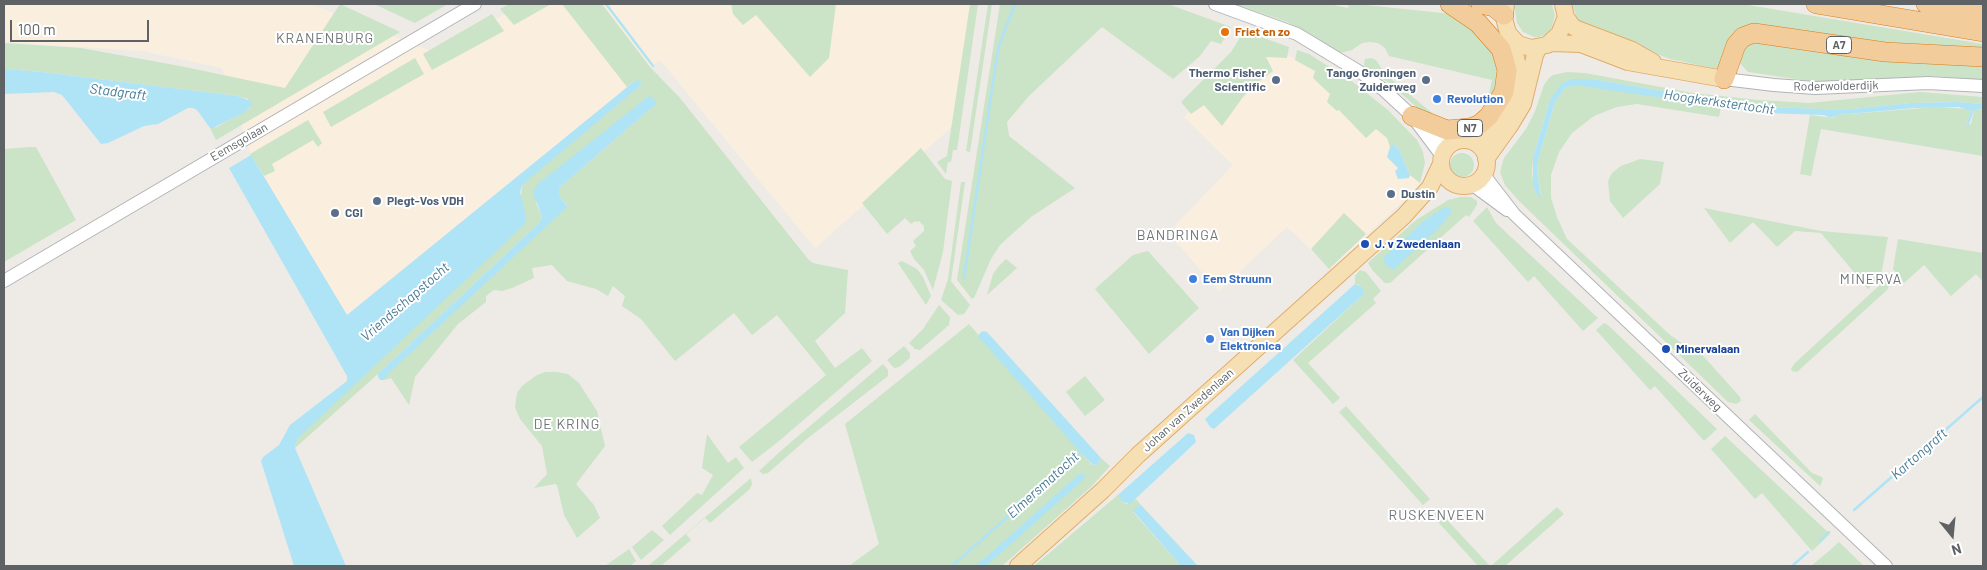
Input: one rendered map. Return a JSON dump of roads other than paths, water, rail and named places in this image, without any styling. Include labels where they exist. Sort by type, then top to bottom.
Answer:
[{"type":"highway","name":"N7","points":[[1412,116],[1448,130],[1470,128],[1480,124],[1489,116],[1504,92],[1507,70],[1501,49],[1478,23],[1450,4]]},
{"type":"highway","points":[[1482,4],[1505,9]]},
{"type":"highway","points":[[1816,4],[1983,32]]},
{"type":"highway","points":[[1926,4],[1983,13]]},
{"type":"highway","name":"A7","points":[[1724,79],[1736,45],[1744,37],[1754,33],[1885,52],[1983,57]]},
{"type":"main road","points":[[1505,9],[1506,28],[1511,38],[1517,62],[1513,94],[1506,108],[1491,129],[1480,140],[1473,142],[1463,140],[1446,148],[1441,160],[1445,177],[1452,184],[1463,186],[1471,185],[1478,181],[1523,104],[1534,55],[1559,34],[1564,10]]},
{"type":"main road","name":"Roderwolderdijk","points":[[1564,10],[1572,26],[1577,29],[1632,50],[1661,67]]},
{"type":"main road","name":"Roderwolderdijk","points":[[1511,38],[1524,46],[1581,44],[1628,62],[1724,79]]},
{"type":"main road","points":[[1473,142],[1482,150],[1485,167]]},
{"type":"main road","name":"Johan van Zwedenlaan","points":[[1018,566],[1103,490],[1138,455],[1404,216],[1430,187],[1441,160]]},
{"type":"main road","name":"Johan van Zwedenlaan","points":[[1404,216],[1452,184]]},
{"type":"street","name":"Eemsgolaan","points":[[4,281],[475,4]]},
{"type":"street","points":[[1215,4],[1298,34],[1363,74],[1441,138],[1454,143]]},
{"type":"street","name":"Roderwolderdijk","points":[[1724,79],[1815,88],[1928,83],[1983,86]]},
{"type":"street","points":[[1412,116],[1441,160]]},
{"type":"street","name":"Zuiderweg","points":[[1485,167],[1514,214]]},
{"type":"street","name":"Zuiderweg","points":[[1471,185],[1514,214],[1886,566]]},
{"type":"water","name":"Stadgraft","points":[[4,69],[238,96],[251,101],[252,105],[245,112],[213,128],[210,128],[197,110],[188,108],[158,124],[144,126],[108,143],[101,144],[62,95],[54,92],[4,94]]},
{"type":"water","name":"Hoogkerkstertocht","points":[[1572,79],[1592,79],[1748,106],[1843,110],[1911,103],[1957,102],[1983,104],[1983,109],[1974,110],[1968,127],[1966,126],[1971,111],[1959,107],[1914,108],[1837,115],[1830,118],[1824,115],[1765,113],[1575,85],[1565,88],[1555,102],[1538,161],[1537,173],[1541,198],[1535,191],[1533,182],[1533,158],[1550,100],[1562,83]]},
{"type":"water","points":[[636,80],[641,82],[641,85],[522,185],[520,192],[526,223],[297,439],[295,448],[346,566],[294,566],[261,461],[263,457],[279,445],[290,425],[347,381],[347,376],[229,168],[251,155],[347,315]]},
{"type":"water","points":[[649,96],[654,99],[656,104],[559,188],[559,195],[567,206],[566,208],[388,374],[384,380],[380,380],[378,374],[539,223],[542,217],[534,190],[539,183]]},
{"type":"water","points":[[1394,144],[1399,149],[1410,175],[1409,178],[1398,179],[1395,171],[1398,168],[1387,157],[1390,147]]},
{"type":"water","points":[[1445,207],[1451,209],[1452,212],[1437,230],[1393,270],[1386,265],[1383,258],[1425,220]]},
{"type":"water","points":[[1355,284],[1362,287],[1364,294],[1214,429],[1210,427],[1205,419]]},
{"type":"water","points":[[984,331],[987,332],[1101,458],[1098,464],[1093,465],[1080,452],[978,336]]},
{"type":"water","points":[[1188,433],[1194,435],[1196,442],[1130,504],[1123,502],[1119,494]]},
{"type":"water","points":[[1082,473],[1085,477],[1084,479],[986,566],[976,566],[1076,477]]},
{"type":"water","points":[[1140,504],[1198,566],[1181,566],[1133,511]]},
{"type":"waterway","name":"Vriendschapstocht","points":[[606,4],[653,66]]},
{"type":"waterway","name":"Elmersmatocht","points":[[964,278],[997,55],[1015,4]]},
{"type":"waterway","name":"Kartongraft","points":[[1854,510],[1983,397]]},
{"type":"waterway","name":"Elmersmatocht","points":[[952,566],[1083,450]]},
{"type":"waterway","name":"Kartongraft","points":[[1820,541],[1829,532]]},
{"type":"waterway","name":"Kartongraft","points":[[1792,566],[1808,552]]},
{"type":"place","name":"Friet en zo","points":[[1225,32]]},
{"type":"place","name":"Thermo Fisher Scientific","points":[[1276,80]]},
{"type":"place","name":"Tango Groningen Zuiderweg","points":[[1426,80]]},
{"type":"place","name":"Revolution","points":[[1437,99]]},
{"type":"place","name":"Dustin","points":[[1391,194]]},
{"type":"place","name":"Plegt-Vos VDH","points":[[377,201]]},
{"type":"place","name":"CGI","points":[[335,213]]},
{"type":"place","name":"J. v Zwedenlaan","points":[[1365,244]]},
{"type":"place","name":"Eem Struunn","points":[[1193,279]]},
{"type":"place","name":"Van Dijken Elektronica","points":[[1210,339]]},
{"type":"place","name":"Minervalaan","points":[[1666,349]]},
{"type":"district","name":"KRANENBURG","points":[[325,38]]},
{"type":"district","name":"BANDRINGA","points":[[1178,235]]},
{"type":"district","name":"MINERVA","points":[[1871,279]]},
{"type":"district","name":"DE KRING","points":[[567,424]]},
{"type":"district","name":"RUSKENVEEN","points":[[1437,515]]}]
